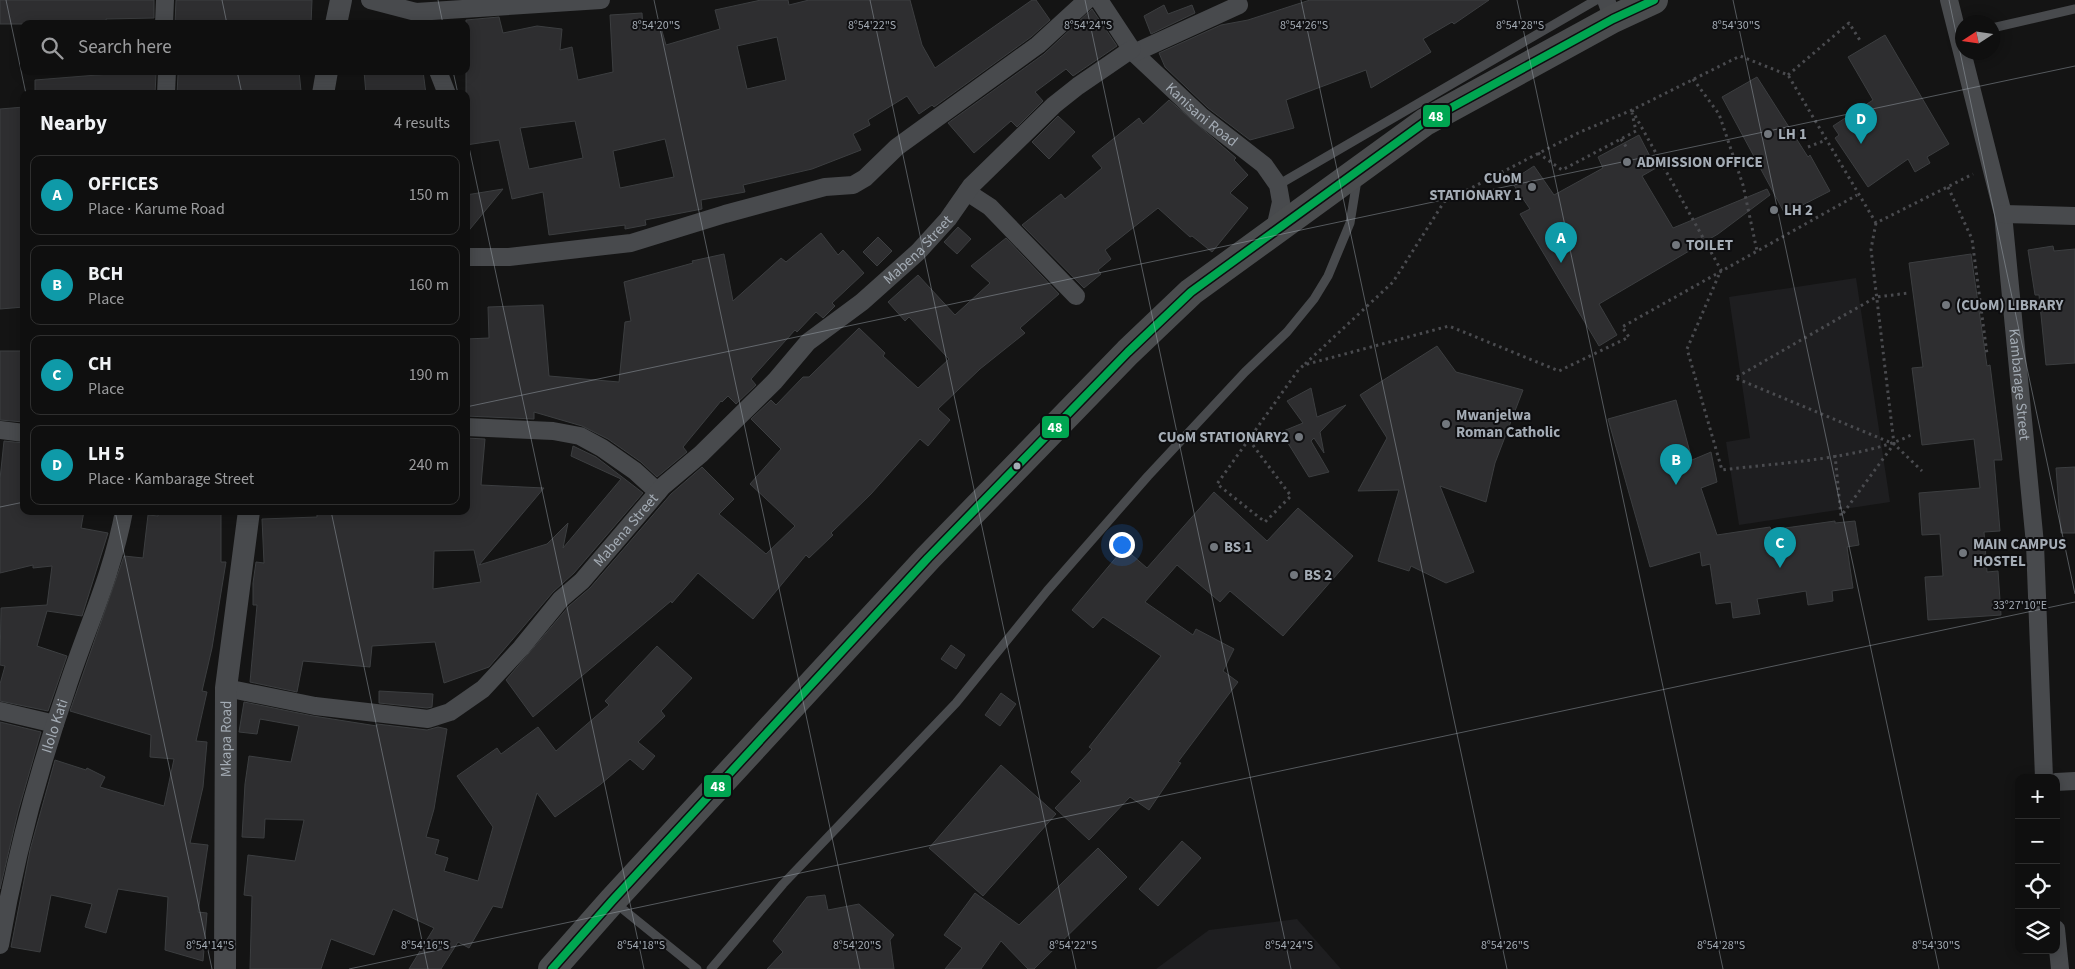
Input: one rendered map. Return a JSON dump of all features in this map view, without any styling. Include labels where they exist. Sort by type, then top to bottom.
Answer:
[{"type":"highway","points":[[552,969],[612,901],[928,558],[1128,352],[1191,292],[1425,122],[1605,6],[1654,0]]},
{"type":"street","points":[[164,0],[164,20]]},
{"type":"street","points":[[337,20],[341,0]]},
{"type":"street","points":[[370,0],[418,18],[601,0]]},
{"type":"street","points":[[470,257],[509,257],[631,243],[725,214],[826,187],[853,185],[865,178],[897,147],[1038,45],[1087,0]]},
{"type":"street","name":"Kanisani Road","points":[[1100,0],[1133,51],[1201,116],[1264,165],[1278,185]]},
{"type":"street","name":"Kambarage Street","points":[[1949,0],[1955,20]]},
{"type":"street","name":"Mabena Street","points":[[226,688],[315,706],[428,719],[450,712],[483,689],[521,648],[561,599],[582,581],[658,492],[701,454],[775,382],[808,342],[862,302],[918,252],[969,189],[1054,105],[1078,86],[1133,51],[1238,5]]},
{"type":"street","name":"Kambarage Street","points":[[1966,60],[2003,214],[2034,544],[2044,774]]},
{"type":"street","points":[[166,90],[167,75]]},
{"type":"street","points":[[324,90],[327,75]]},
{"type":"street","points":[[440,75],[445,90]]},
{"type":"street","points":[[1274,233],[1281,202],[1278,185]]},
{"type":"street","points":[[969,189],[990,207],[1076,296]]},
{"type":"street","points":[[2003,214],[2075,216]]},
{"type":"street","points":[[470,427],[553,431],[580,436],[602,448],[635,472],[658,492]]},
{"type":"street","points":[[0,430],[20,432]]},
{"type":"street","name":"Ilolo Kati","points":[[0,945],[20,845],[54,724],[102,590],[123,515]]},
{"type":"street","name":"Mkapa Road","points":[[225,969],[226,688],[248,515]]},
{"type":"street","points":[[0,711],[54,724]]},
{"type":"street","points":[[2060,782],[2075,780]]},
{"type":"street","points":[[2058,954],[2060,969]]},
{"type":"lane","points":[[1278,185],[1605,6]]},
{"type":"lane","points":[[2000,26],[2075,9]]},
{"type":"lane","points":[[711,969],[783,884],[956,703],[1047,591],[1148,476],[1246,372],[1287,332],[1314,299],[1328,276],[1350,223],[1358,171]]},
{"type":"lane","points":[[612,901],[697,969]]},
{"type":"path","points":[[1788,74],[1849,24],[1861,42]]},
{"type":"path","points":[[1249,440],[1291,496],[1265,522],[1217,484],[1249,440],[1304,365],[1393,282],[1444,202],[1538,153],[1632,110],[1740,56],[1788,74],[1857,195],[1876,223],[1871,249],[1894,444],[1841,516],[1835,455]]},
{"type":"path","points":[[1693,79],[1719,114],[1743,185],[1757,250]]},
{"type":"path","points":[[1538,153],[1562,170],[1636,131],[1632,110]]},
{"type":"path","points":[[1632,110],[1722,270]]},
{"type":"path","points":[[1621,139],[1627,148]]},
{"type":"path","points":[[1808,147],[1826,140]]},
{"type":"path","points":[[1876,223],[1990,165]]},
{"type":"path","points":[[1948,187],[1972,239],[1987,354]]},
{"type":"path","points":[[1304,365],[1449,326],[1559,371],[1629,337],[1622,327],[1857,195]]},
{"type":"path","points":[[1722,270],[1687,349],[1722,470],[1835,455],[1894,444],[1913,434]]},
{"type":"path","points":[[1908,293],[1876,296],[1735,378],[1894,444],[1922,471]]},
{"type":"shaded area","points":[[1856,278],[1890,502],[1739,525],[1726,442],[1750,438],[1729,297]]},
{"type":"shaded area","points":[[1297,919],[1341,969],[1156,969],[1209,930]]},
{"type":"building","points":[[0,0],[154,0],[154,18],[20,20],[20,24],[0,24]]},
{"type":"building","points":[[176,0],[312,0],[311,20],[175,20]]},
{"type":"building","points":[[761,0],[788,0],[789,5],[809,0],[910,0],[922,45],[935,68],[1032,0],[1036,0],[1050,20],[1031,37],[934,107],[932,105],[919,114],[907,96],[868,120],[870,125],[853,134],[861,150],[812,169],[743,185],[745,192],[701,200],[702,209],[645,220],[646,225],[625,229],[625,225],[549,235],[543,192],[512,199],[499,140],[470,144],[470,90],[466,90],[466,75],[470,75],[470,20],[466,20],[499,17],[503,33],[537,26],[562,29],[560,50],[572,47],[578,80],[613,72],[610,15],[642,13],[643,29],[660,24],[666,45],[720,29],[715,10]],"holes":[[[777,37],[786,80],[747,89],[737,46]],[[575,121],[583,158],[529,169],[520,128]],[[665,139],[674,177],[620,188],[613,151]]]},
{"type":"building","points":[[1310,0],[1489,0],[1454,24],[1452,22],[1423,39],[1431,52],[1371,88],[1366,70],[1286,100],[1294,128],[1250,140],[1208,108],[1165,67],[1159,53],[1221,25],[1248,20]]},
{"type":"building","points":[[1164,5],[1168,14],[1192,5],[1195,13],[1151,34],[1144,16]]},
{"type":"building","points":[[1092,9],[1117,46],[1073,76],[1066,69],[1035,92],[1043,101],[1017,127],[1011,121],[974,153],[948,123],[1044,54]]},
{"type":"building","points":[[1885,35],[1949,144],[1927,157],[1930,163],[1915,172],[1908,159],[1868,187],[1835,138],[1839,135],[1833,126],[1873,100],[1848,57]]},
{"type":"building","points":[[97,75],[156,75],[155,90],[35,90],[35,80]]},
{"type":"building","points":[[178,75],[299,75],[301,90],[177,90]]},
{"type":"building","points":[[364,75],[424,75],[425,90],[366,90]]},
{"type":"building","points":[[1757,77],[1808,157],[1810,155],[1830,191],[1785,214],[1722,97]]},
{"type":"building","points":[[1169,100],[1236,158],[1234,160],[1248,175],[1230,193],[1248,208],[1212,252],[1192,236],[1190,237],[1158,208],[1105,250],[1111,259],[1098,270],[1101,274],[1084,288],[1022,225],[1061,194],[1065,199],[1102,168],[1092,156],[1139,118],[1143,124]]},
{"type":"building","points":[[20,107],[20,307],[0,309],[0,109]]},
{"type":"building","points":[[1058,116],[1075,132],[1049,159],[1032,142]]},
{"type":"building","points":[[1639,135],[1656,168],[1642,176],[1673,228],[1767,189],[1770,195],[1718,234],[1599,304],[1617,335],[1599,346],[1520,214],[1530,209],[1511,181],[1534,166],[1554,195],[1603,168],[1598,157]]},
{"type":"building","points":[[503,189],[470,229],[470,194]]},
{"type":"building","points":[[958,227],[971,239],[957,254],[944,242]]},
{"type":"building","points":[[821,233],[838,255],[843,250],[864,273],[832,303],[835,306],[823,318],[816,312],[797,332],[795,330],[751,379],[756,385],[736,404],[728,396],[721,401],[683,447],[687,452],[657,477],[641,462],[608,439],[582,426],[534,412],[534,419],[470,416],[470,339],[489,338],[488,307],[543,305],[549,376],[619,382],[625,322],[631,321],[624,282],[693,263],[692,261],[724,254],[733,301],[781,258],[786,262]]},
{"type":"building","points":[[878,237],[892,251],[877,266],[863,252]]},
{"type":"building","points":[[1006,238],[1059,294],[1020,328],[1025,333],[980,369],[938,409],[950,420],[928,446],[920,439],[871,494],[831,533],[833,535],[809,558],[806,555],[753,619],[698,573],[672,603],[671,601],[533,717],[506,680],[569,606],[590,588],[671,494],[702,467],[734,499],[719,514],[766,554],[795,526],[750,484],[781,449],[751,419],[771,400],[776,405],[803,377],[809,377],[859,328],[885,353],[883,356],[918,388],[949,359],[909,317],[905,321],[888,302],[918,275],[955,315],[990,283],[971,266]]},
{"type":"building","points":[[2053,246],[2054,251],[2075,249],[2075,363],[2046,365],[2039,295],[2035,295],[2028,250]]},
{"type":"building","points":[[1971,254],[1987,366],[1990,365],[2002,460],[1994,460],[2000,531],[1984,532],[1987,572],[1998,571],[2001,615],[1928,620],[1925,577],[1943,576],[1940,534],[1922,535],[1919,493],[1980,488],[1974,439],[1922,445],[1912,368],[1923,367],[1909,263]]},
{"type":"building","points":[[1437,346],[1456,372],[1523,390],[1495,463],[1486,502],[1440,486],[1474,572],[1446,583],[1411,566],[1409,571],[1378,561],[1399,490],[1358,491],[1387,438],[1360,395]]},
{"type":"building","points":[[0,351],[20,351],[20,422],[0,420]]},
{"type":"building","name":"CUoM STATIONARY2","points":[[1311,388],[1317,417],[1346,405],[1320,432],[1324,453],[1314,438],[1311,441],[1329,472],[1309,477],[1281,432],[1303,423],[1287,401]]},
{"type":"building","points":[[1676,400],[1692,460],[1711,452],[1717,482],[1701,488],[1717,535],[1770,527],[1771,530],[1835,521],[1835,523],[1855,521],[1859,545],[1847,547],[1853,588],[1832,591],[1833,601],[1808,605],[1806,591],[1757,599],[1760,614],[1733,618],[1731,602],[1716,604],[1710,564],[1702,566],[1700,552],[1650,567],[1608,419]]},
{"type":"building","points":[[470,438],[485,439],[481,485],[544,488],[479,565],[547,544],[568,523],[563,548],[621,479],[571,456],[573,446],[596,457],[643,493],[574,573],[553,592],[489,667],[444,683],[435,642],[372,646],[370,667],[303,661],[297,692],[250,682],[257,605],[253,605],[253,583],[256,562],[264,563],[262,519],[317,517],[317,515],[470,515]],"holes":[[[474,550],[481,582],[433,589],[434,551]]]},
{"type":"building","points":[[4,441],[20,443],[20,515],[83,515],[81,528],[108,533],[82,616],[47,611],[37,646],[67,656],[48,711],[0,701],[0,684],[5,666],[0,665],[1,608],[47,605],[52,566],[33,568],[33,565],[0,573],[0,479]]},
{"type":"building","points":[[2075,467],[2075,533],[2061,533],[2056,468]]},
{"type":"building","points":[[1214,492],[1267,541],[1298,508],[1353,556],[1283,636],[1230,591],[1220,602],[1177,565],[1145,602],[1193,635],[1196,629],[1234,649],[1223,671],[1238,682],[1178,762],[1181,763],[1149,810],[1130,797],[1089,840],[1055,808],[1081,781],[1071,772],[1092,749],[1089,747],[1161,656],[1103,617],[1093,628],[1072,610],[1124,548],[1147,568]]},
{"type":"building","points":[[148,515],[221,515],[221,562],[226,562],[212,648],[202,691],[207,692],[196,741],[207,742],[203,787],[190,843],[208,845],[198,912],[207,913],[203,961],[165,950],[168,897],[118,889],[106,933],[85,927],[92,904],[51,895],[40,952],[11,947],[30,850],[55,760],[86,770],[87,768],[105,777],[100,787],[164,806],[174,759],[150,757],[151,735],[70,711],[124,556],[143,558]]},
{"type":"building","points":[[951,645],[965,655],[956,669],[941,659]]},
{"type":"building","points":[[657,646],[692,678],[661,711],[665,716],[638,742],[655,756],[643,770],[630,759],[601,784],[555,817],[537,793],[502,908],[493,906],[469,948],[458,942],[441,969],[409,969],[434,928],[393,909],[374,955],[331,939],[321,969],[250,969],[252,896],[244,895],[248,855],[295,861],[304,820],[265,819],[264,838],[242,837],[245,784],[249,756],[291,762],[299,726],[260,719],[257,734],[239,732],[244,702],[313,716],[377,726],[377,724],[427,730],[438,727],[447,729],[434,809],[426,837],[439,840],[435,854],[448,858],[444,871],[478,881],[493,827],[457,776],[497,748],[501,754],[538,727],[556,751],[609,705],[605,701]]},
{"type":"building","points":[[379,691],[433,694],[432,707],[379,703]]},
{"type":"building","points":[[1001,693],[1016,704],[1000,726],[985,715]]},
{"type":"building","points":[[0,722],[41,732],[18,812],[0,889]]},
{"type":"building","points":[[1001,765],[1056,814],[983,896],[929,848]]},
{"type":"building","points":[[1182,841],[1201,858],[1158,906],[1139,889]]},
{"type":"building","points":[[1098,848],[1127,877],[1034,969],[1028,969],[1001,941],[981,969],[945,969],[962,948],[944,935],[975,893],[1019,925]]},
{"type":"building","points":[[825,895],[828,910],[859,904],[894,935],[890,940],[894,969],[767,969],[783,952],[773,941],[807,897]]},
{"type":"transit line","name":"48","points":[[552,969],[612,901],[928,558],[1128,352],[1191,292],[1425,122],[1613,19],[1654,0]]},
{"type":"place","name":"LH 1","points":[[1768,134]]},
{"type":"place","name":"LH 5","points":[[1861,144]]},
{"type":"place","name":"ADMISSION OFFICE","points":[[1627,162]]},
{"type":"place","name":"CUoM STATIONARY 1","points":[[1532,187]]},
{"type":"place","name":"LH 2","points":[[1774,210]]},
{"type":"place","name":"TOILET","points":[[1676,245]]},
{"type":"place","name":"OFFICES","points":[[1561,263]]},
{"type":"place","name":"(CUoM) LIBRARY","points":[[1946,305]]},
{"type":"place","name":"Mwanjelwa Roman Catholic","points":[[1446,424]]},
{"type":"place","name":"CUoM STATIONARY2","points":[[1299,437]]},
{"type":"place","name":"BCH","points":[[1676,485]]},
{"type":"place","name":"BS 1","points":[[1214,547]]},
{"type":"place","name":"MAIN CAMPUS HOSTEL","points":[[1963,553]]},
{"type":"place","name":"CH","points":[[1780,568]]},
{"type":"place","name":"BS 2","points":[[1294,575]]}]
